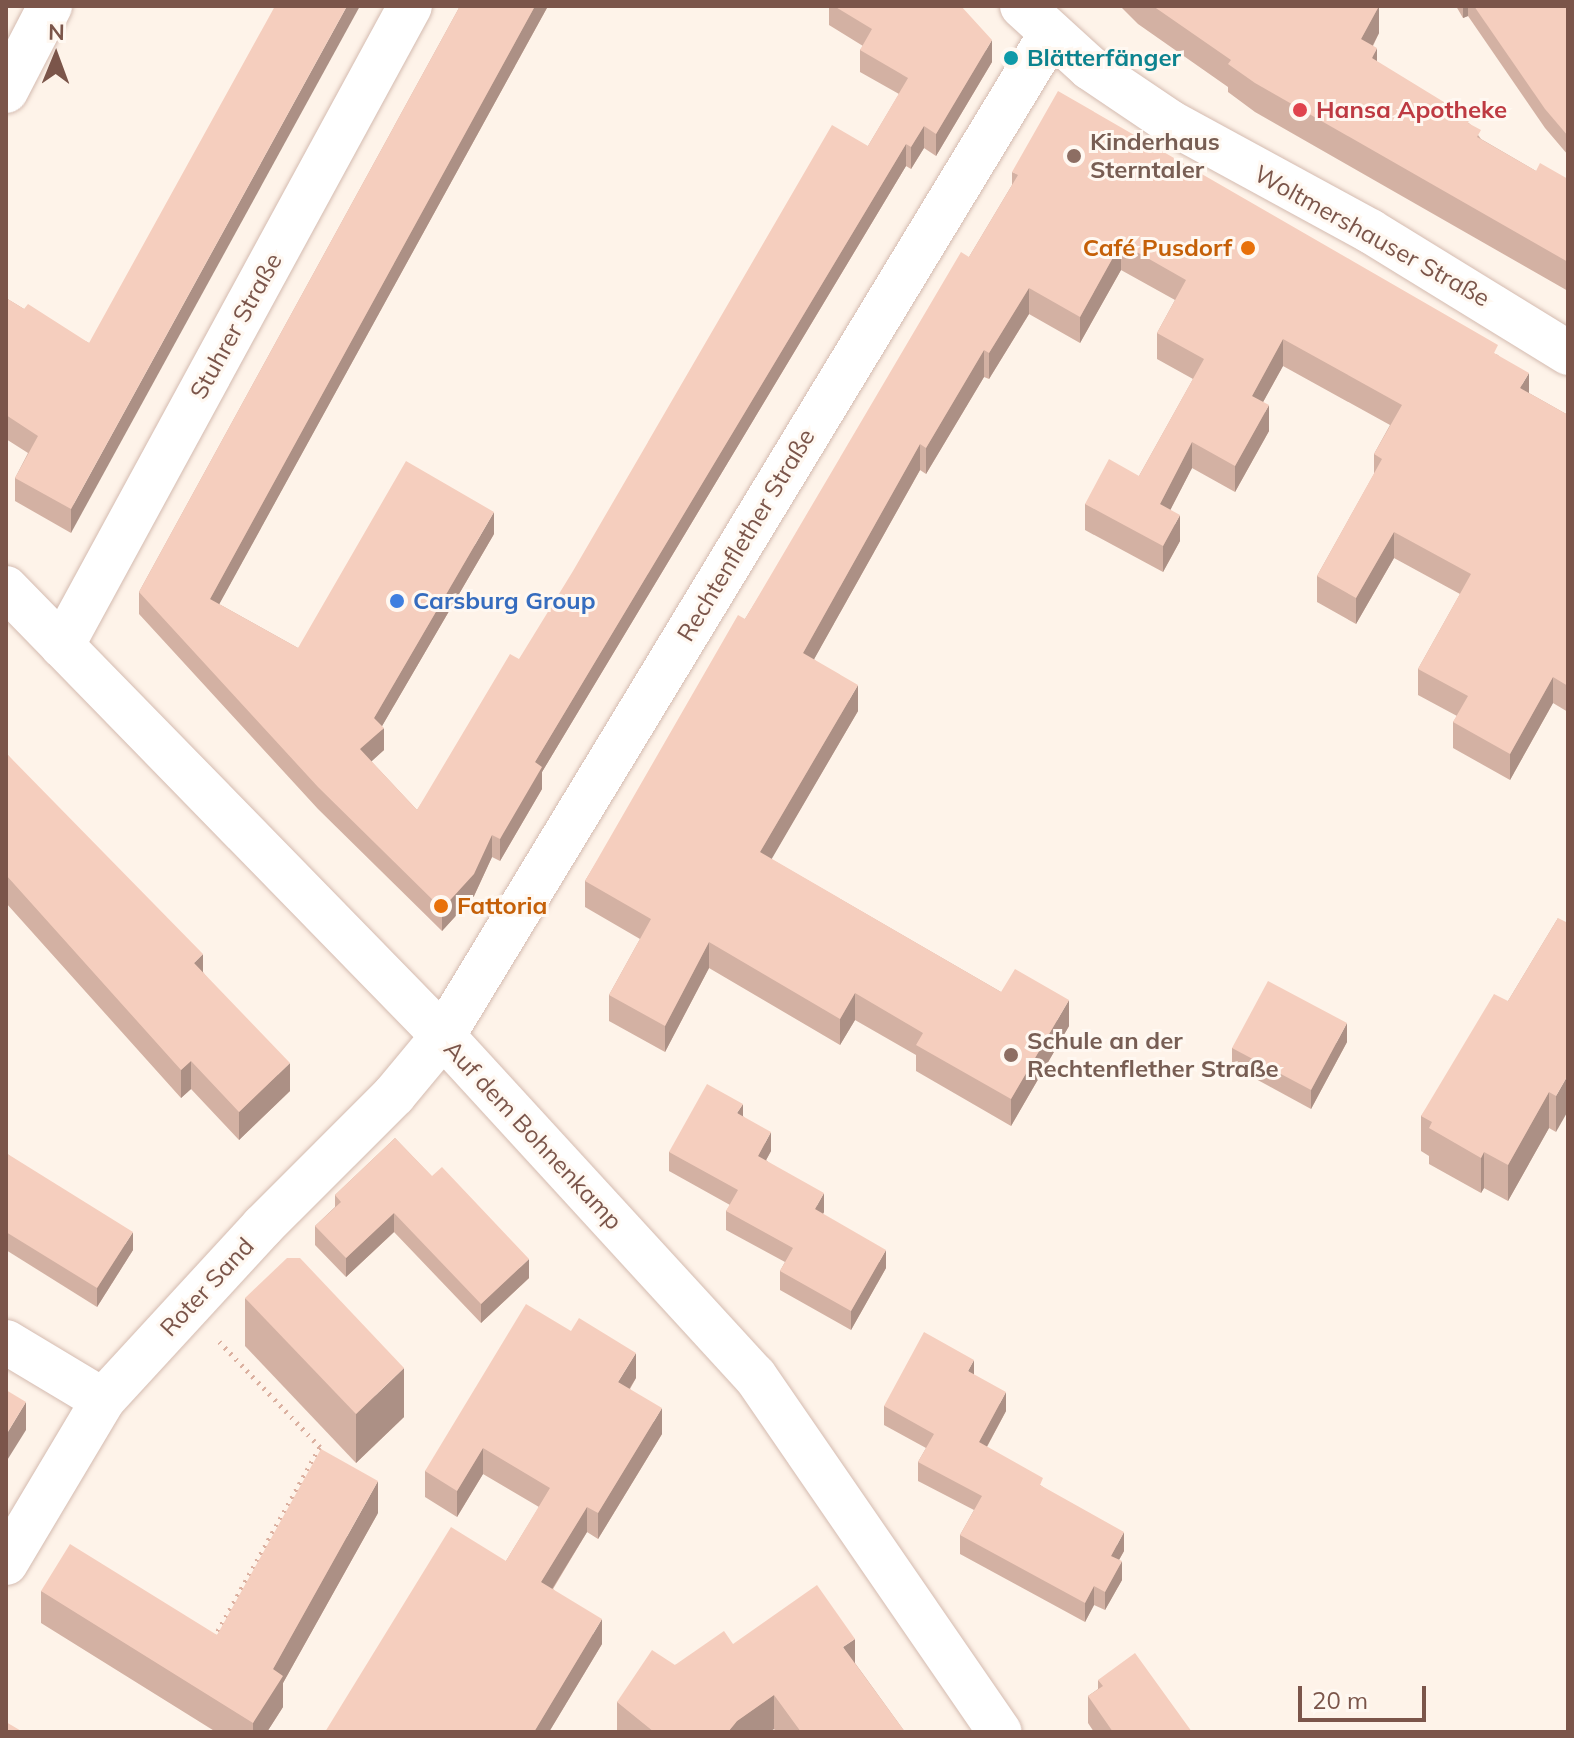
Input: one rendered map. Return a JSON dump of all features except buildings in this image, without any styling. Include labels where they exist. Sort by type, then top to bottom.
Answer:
[{"type":"street","points":[[6,91],[50,6]]},
{"type":"street","name":"Stuhrer Straße","points":[[62,646],[410,6]]},
{"type":"street","name":"Woltmershauser Straße","points":[[1036,20],[1090,68],[1170,122],[1370,231],[1568,353]]},
{"type":"street","name":"Rechtenflether Straße","points":[[443,1036],[1036,20]]},
{"type":"street","name":"Auf dem Bohnenkamp","points":[[6,588],[443,1036],[755,1376],[1000,1732]]},
{"type":"street","name":"Roter Sand","points":[[6,1563],[103,1400],[187,1308],[394,1095],[443,1036]]},
{"type":"street","points":[[6,1342],[103,1400]]},
{"type":"path","points":[[187,1308],[320,1447],[209,1646]]},
{"type":"place","name":"Blätterfänger","points":[[1011,58]]},
{"type":"place","name":"Hansa Apotheke","points":[[1300,110]]},
{"type":"place","name":"Kinderhaus Sterntaler","points":[[1074,156]]},
{"type":"place","name":"Café Pusdorf","points":[[1248,248]]},
{"type":"place","name":"Carsburg Group","points":[[397,601]]},
{"type":"place","name":"Fattoria","points":[[441,906]]},
{"type":"place","name":"Schule an der Rechtenflether Straße","points":[[1011,1055]]}]
